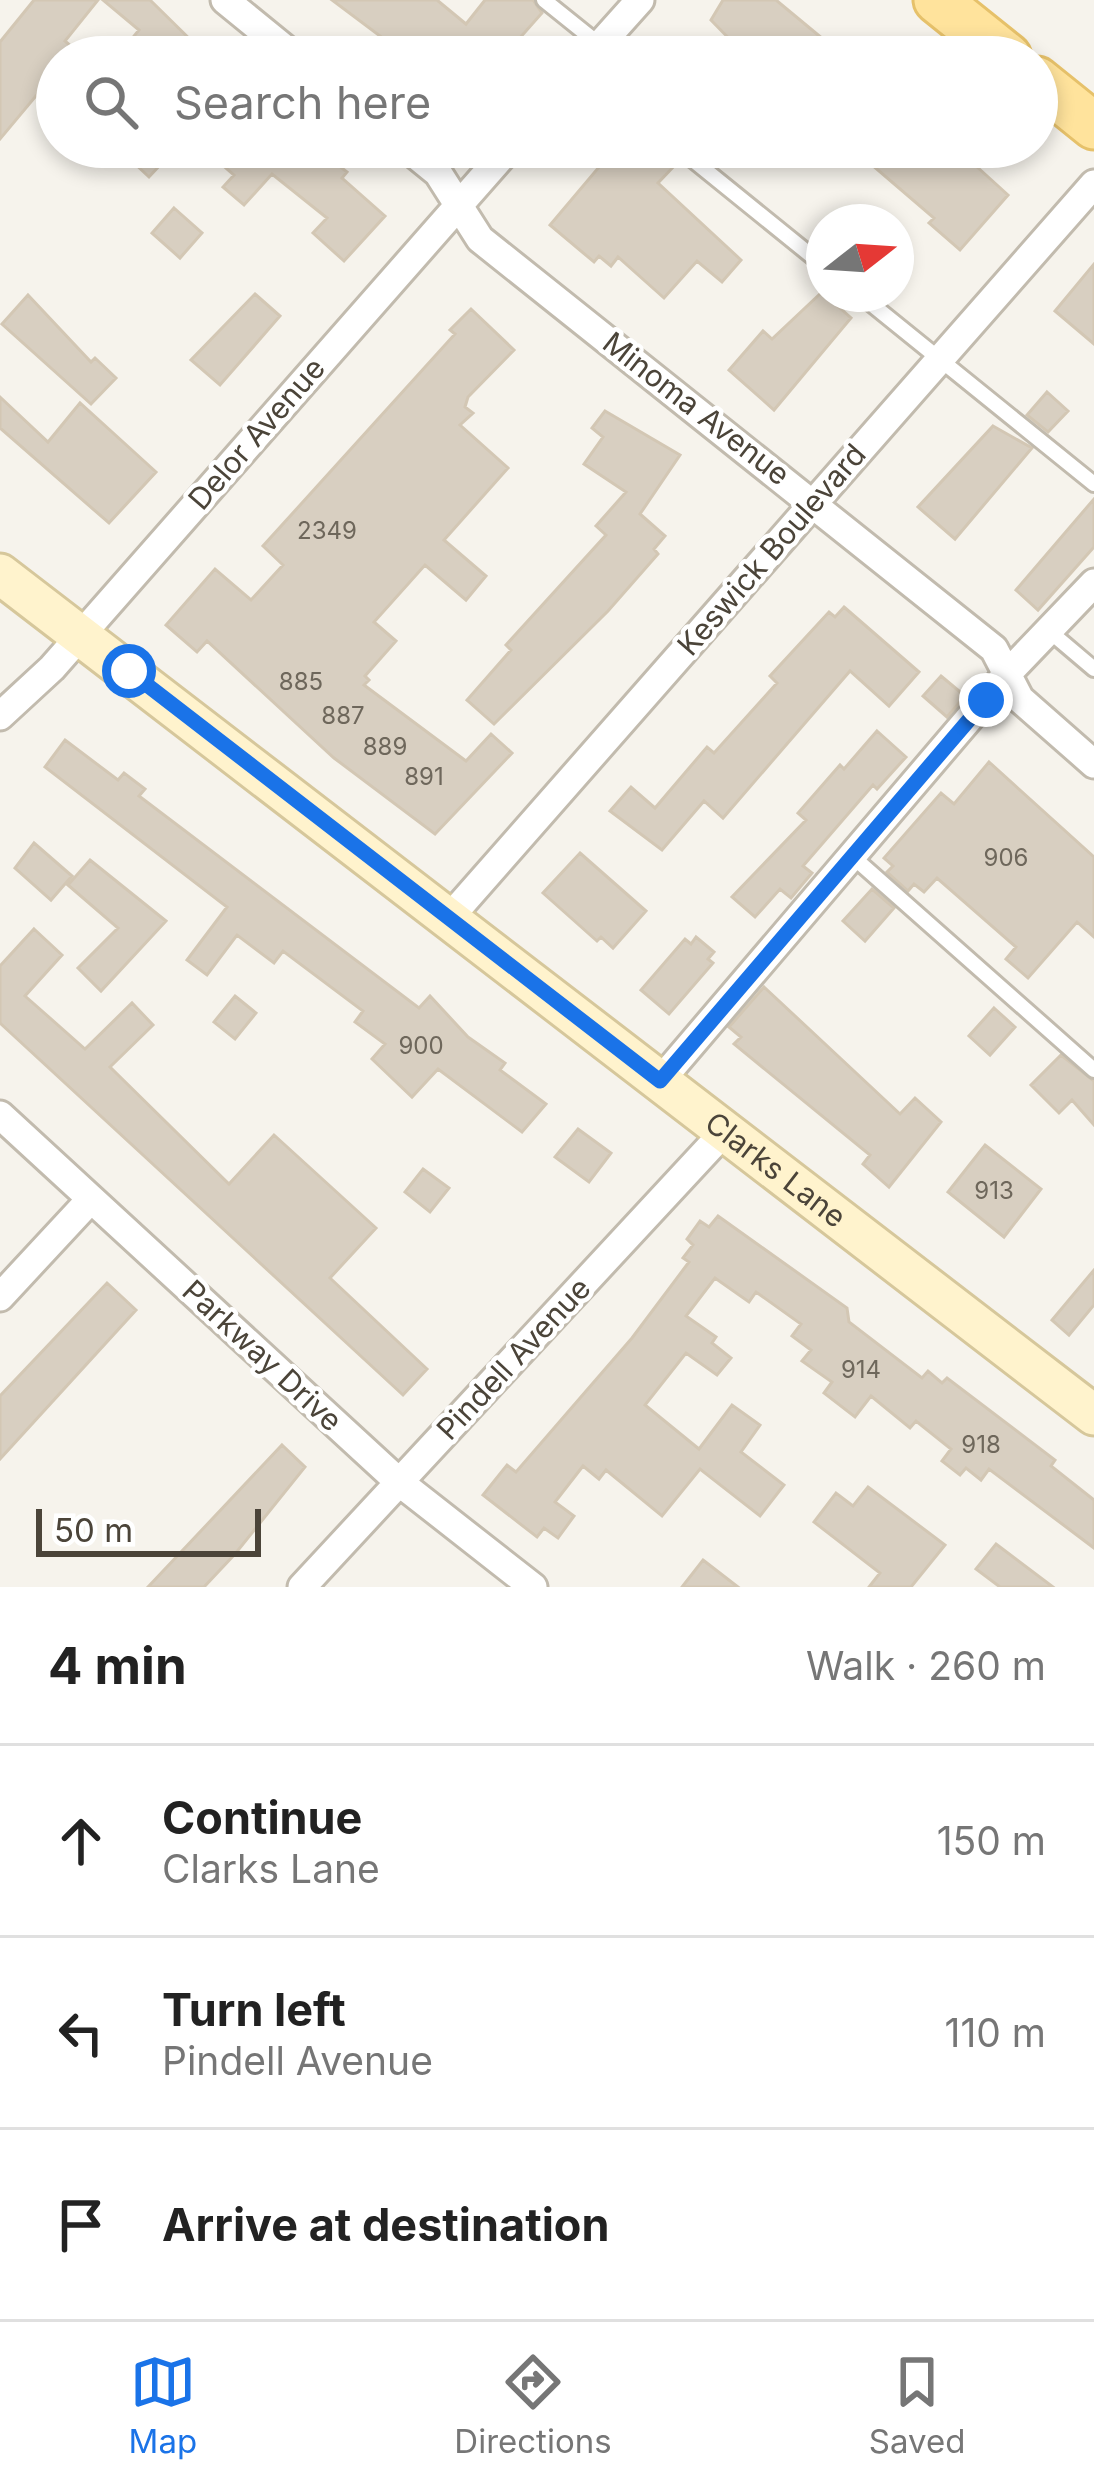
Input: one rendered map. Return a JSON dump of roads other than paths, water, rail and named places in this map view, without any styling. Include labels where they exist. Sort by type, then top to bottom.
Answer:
[{"type":"main road","points":[[937,0],[982,36]]},
{"type":"main road","points":[[1058,97],[1094,126]]},
{"type":"street","points":[[225,0],[270,36]]},
{"type":"street","points":[[608,36],[640,0]]},
{"type":"street","name":"Minoma Avenue","points":[[432,168],[480,239],[994,649],[1020,699],[1094,764]]},
{"type":"street","name":"Delor Avenue","points":[[0,716],[82,634],[492,168]]},
{"type":"street","name":"Keswick Boulevard","points":[[450,917],[1094,184]]},
{"type":"street","name":"Clarks Lane","points":[[0,574],[1094,1415]]},
{"type":"street","points":[[660,1081],[1007,674],[1094,583]]},
{"type":"street","name":"Parkway Drive","points":[[0,1115],[399,1482],[533,1587]]},
{"type":"street","name":"Pindell Avenue","points":[[302,1587],[726,1130]]},
{"type":"street","points":[[0,1297],[91,1199]]},
{"type":"lane","points":[[544,0],[580,36]]},
{"type":"lane","points":[[702,168],[806,252]]},
{"type":"lane","points":[[881,312],[1094,484]]},
{"type":"lane","points":[[1048,630],[1094,669]]},
{"type":"lane","points":[[852,856],[1094,1070]]}]
